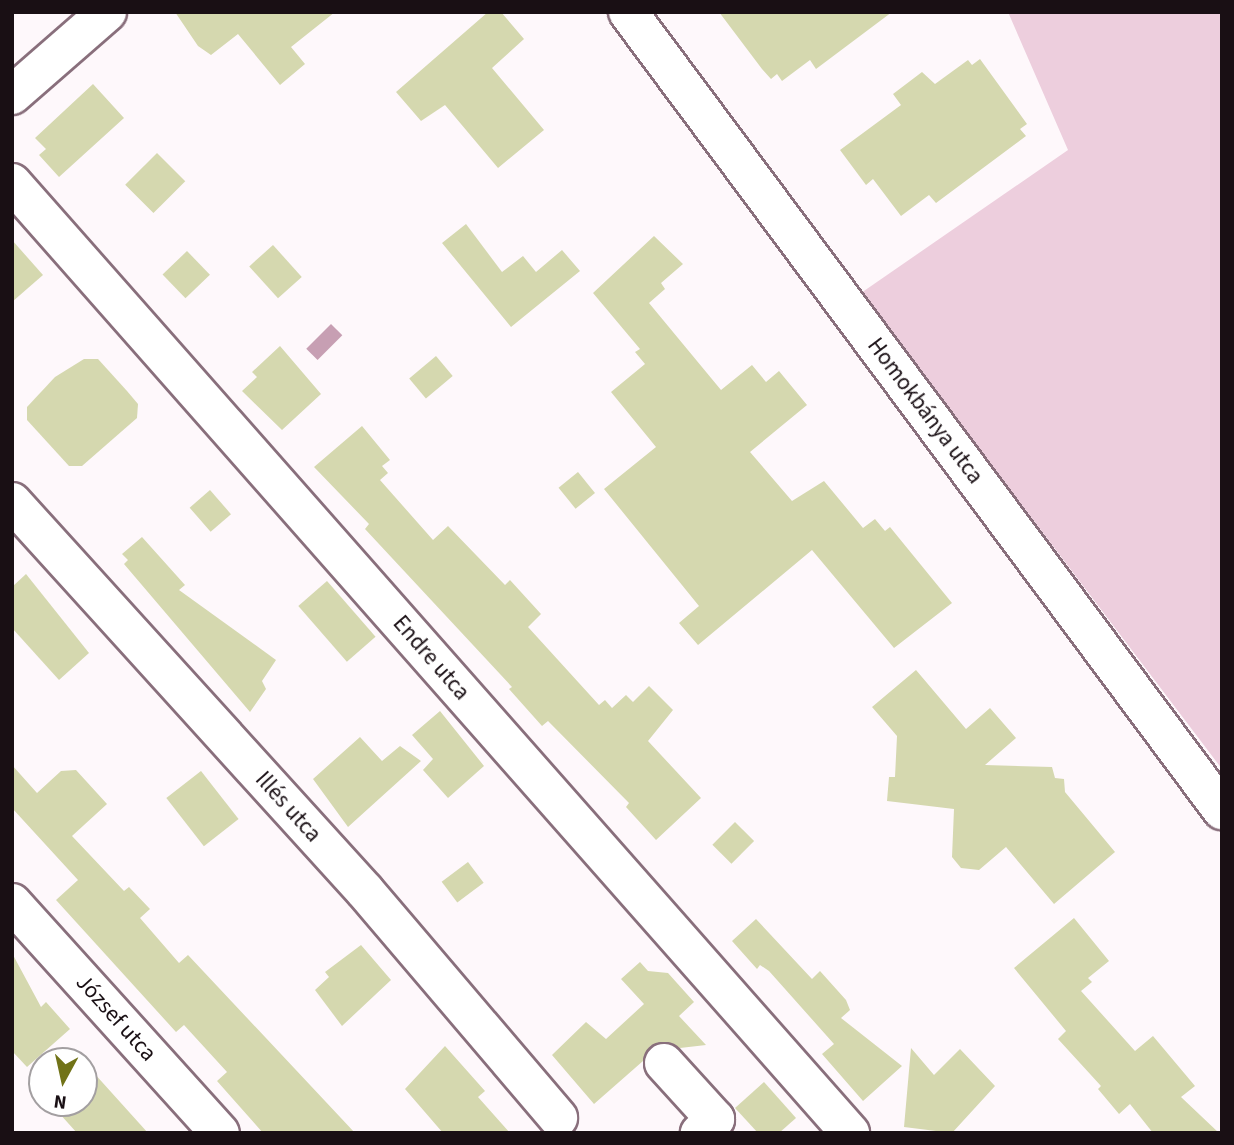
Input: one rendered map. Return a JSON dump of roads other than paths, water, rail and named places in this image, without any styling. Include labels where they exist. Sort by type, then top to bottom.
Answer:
[{"type":"street","points":[[12,94],[107,12]]},
{"type":"street","name":"Homokbánya utca","points":[[628,12],[1222,810]]},
{"type":"street","name":"Endre utca","points":[[12,183],[850,1133]]},
{"type":"street","name":"Illés utca","points":[[12,502],[365,891],[558,1118]]},
{"type":"street","name":"József utca","points":[[12,903],[220,1133]]},
{"type":"street","points":[[664,1063],[716,1119],[700,1133]]}]
